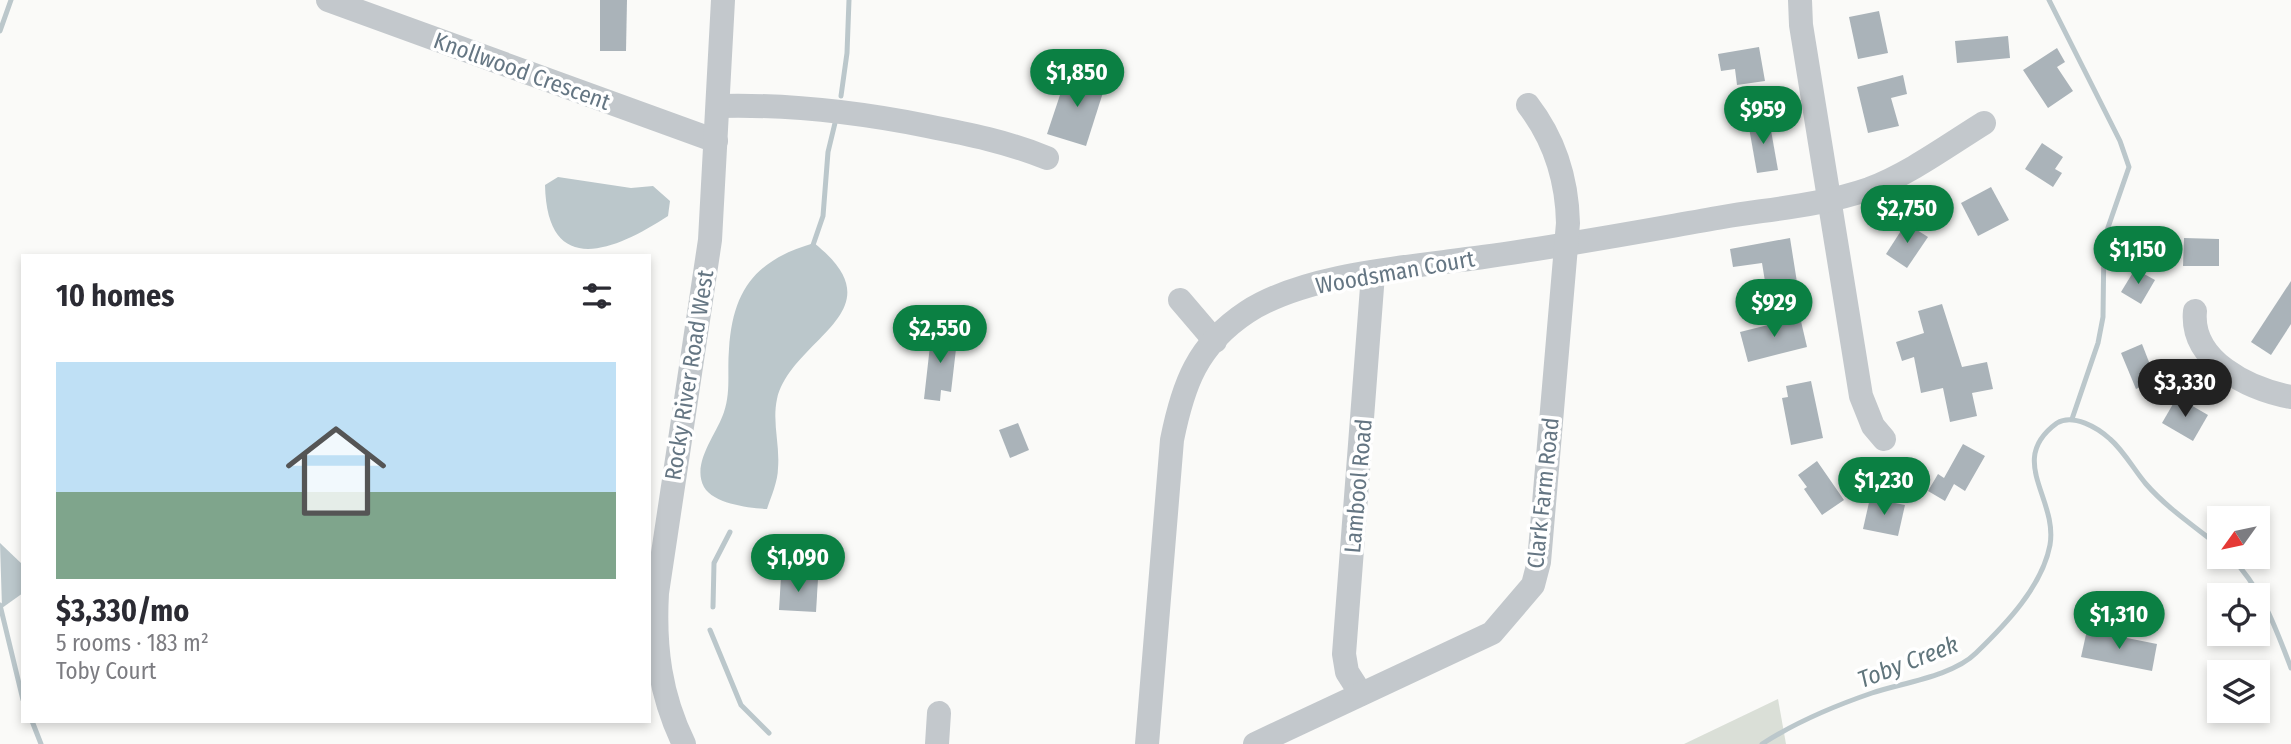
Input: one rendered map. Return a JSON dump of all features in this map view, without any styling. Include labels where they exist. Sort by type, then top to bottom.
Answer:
[{"type":"street","name":"Knollwood Crescent","points":[[328,0],[716,141]]},
{"type":"street","name":"Rocky River Road West","points":[[684,744],[660,679],[656,645],[657,593],[702,306],[716,141],[723,0]]},
{"type":"street","points":[[1800,0],[1801,25],[1864,410],[1884,439]]},
{"type":"street","points":[[718,106],[787,104],[845,110],[1000,142],[1047,158]]},
{"type":"street","name":"Clark Farm Road","points":[[1255,744],[1492,633],[1533,585],[1539,562],[1567,245],[1567,200],[1561,167],[1551,141],[1528,105]]},
{"type":"street","name":"Woodsman Court","points":[[1147,744],[1172,440],[1181,395],[1195,366],[1214,341],[1247,313],[1270,300],[1322,282],[1567,245],[1829,199],[1888,181],[1984,123]]},
{"type":"street","name":"Lambool Road","points":[[1362,694],[1347,672],[1344,654],[1373,274]]},
{"type":"street","points":[[1180,300],[1214,341]]},
{"type":"street","points":[[2195,311],[2195,334],[2201,346],[2216,362],[2262,390],[2291,397]]},
{"type":"street","points":[[937,744],[939,713]]},
{"type":"shaded area","points":[[558,177],[631,188],[653,186],[670,201],[668,216],[647,229],[605,247],[587,249],[570,245],[557,234],[549,215],[545,185]]},
{"type":"shaded area","points":[[814,243],[838,267],[847,288],[844,306],[834,324],[786,377],[777,399],[775,416],[778,473],[767,509],[724,501],[704,487],[701,468],[706,449],[721,421],[726,404],[731,328],[736,310],[751,280],[763,268],[777,258]]},
{"type":"shaded area","points":[[0,543],[21,563],[21,594],[2,608]]},
{"type":"shaded area","points":[[1778,699],[1786,744],[1684,744]]},
{"type":"building","points":[[600,0],[627,0],[626,51],[600,51]]},
{"type":"building","points":[[1879,11],[1888,53],[1858,59],[1849,17]]},
{"type":"building","points":[[2008,36],[2010,58],[1957,63],[1955,41]]},
{"type":"building","points":[[1759,47],[1765,81],[1737,85],[1735,69],[1721,71],[1718,54]]},
{"type":"building","points":[[2057,48],[2065,62],[2057,67],[2073,91],[2048,108],[2023,70]]},
{"type":"building","points":[[1068,71],[1106,83],[1086,146],[1047,134]]},
{"type":"building","points":[[1903,75],[1907,94],[1891,98],[1899,126],[1868,133],[1857,87]]},
{"type":"building","points":[[1769,119],[1778,170],[1757,173],[1748,122]]},
{"type":"building","points":[[2042,143],[2063,157],[2055,169],[2062,173],[2053,187],[2025,169]]},
{"type":"building","points":[[1991,187],[2009,220],[1978,236],[1961,203]]},
{"type":"building","points":[[1906,223],[1928,237],[1907,268],[1886,254]]},
{"type":"building","points":[[1790,238],[1799,295],[1768,300],[1762,263],[1733,267],[1730,249]]},
{"type":"building","points":[[2184,238],[2219,239],[2219,266],[2183,266]]},
{"type":"building","points":[[2135,269],[2155,280],[2141,304],[2121,292]]},
{"type":"building","points":[[2291,281],[2291,324],[2271,355],[2251,342]]},
{"type":"building","points":[[1942,304],[1962,367],[1987,362],[1993,389],[1972,393],[1977,416],[1950,422],[1943,388],[1921,393],[1914,357],[1902,361],[1896,342],[1924,333],[1918,311]]},
{"type":"building","points":[[1800,317],[1807,347],[1748,362],[1740,332]]},
{"type":"building","points":[[932,328],[951,330],[949,348],[956,349],[951,392],[941,390],[940,401],[924,399]]},
{"type":"building","points":[[2142,344],[2156,380],[2136,389],[2121,353]]},
{"type":"building","points":[[1811,381],[1823,438],[1791,445],[1782,398],[1788,397],[1786,386]]},
{"type":"building","points":[[2177,397],[2208,415],[2193,441],[2162,423]]},
{"type":"building","points":[[1018,423],[1029,450],[1010,458],[999,430]]},
{"type":"building","points":[[1963,444],[1985,456],[1965,491],[1954,484],[1945,501],[1928,491],[1938,474],[1944,478]]},
{"type":"building","points":[[1817,461],[1844,500],[1822,515],[1798,475]]},
{"type":"building","points":[[1870,498],[1905,505],[1898,536],[1863,529]]},
{"type":"building","points":[[781,577],[818,579],[816,612],[779,610]]},
{"type":"building","points":[[2087,630],[2157,644],[2152,671],[2081,657]]},
{"type":"waterway","points":[[0,31],[11,0]]},
{"type":"waterway","points":[[841,96],[847,53],[849,0]]},
{"type":"waterway","points":[[2049,0],[2120,141],[2129,167],[2104,239],[2103,317],[2098,343],[2072,419]]},
{"type":"waterway","points":[[812,248],[823,216],[828,152],[835,123]]},
{"type":"waterway","name":"Toby Creek","points":[[1762,744],[1844,703],[1954,668],[1976,653],[1999,630],[2031,590],[2046,561],[2051,528],[2034,465],[2042,437],[2063,420],[2078,421],[2105,435],[2120,449],[2154,493],[2207,537]]},
{"type":"waterway","points":[[713,607],[714,563],[730,532]]},
{"type":"waterway","name":"Toby Creek","points":[[2241,569],[2259,595],[2291,668]]},
{"type":"waterway","points":[[0,605],[21,692]]},
{"type":"waterway","points":[[710,630],[741,705],[769,733]]},
{"type":"waterway","points":[[33,723],[41,744]]}]
